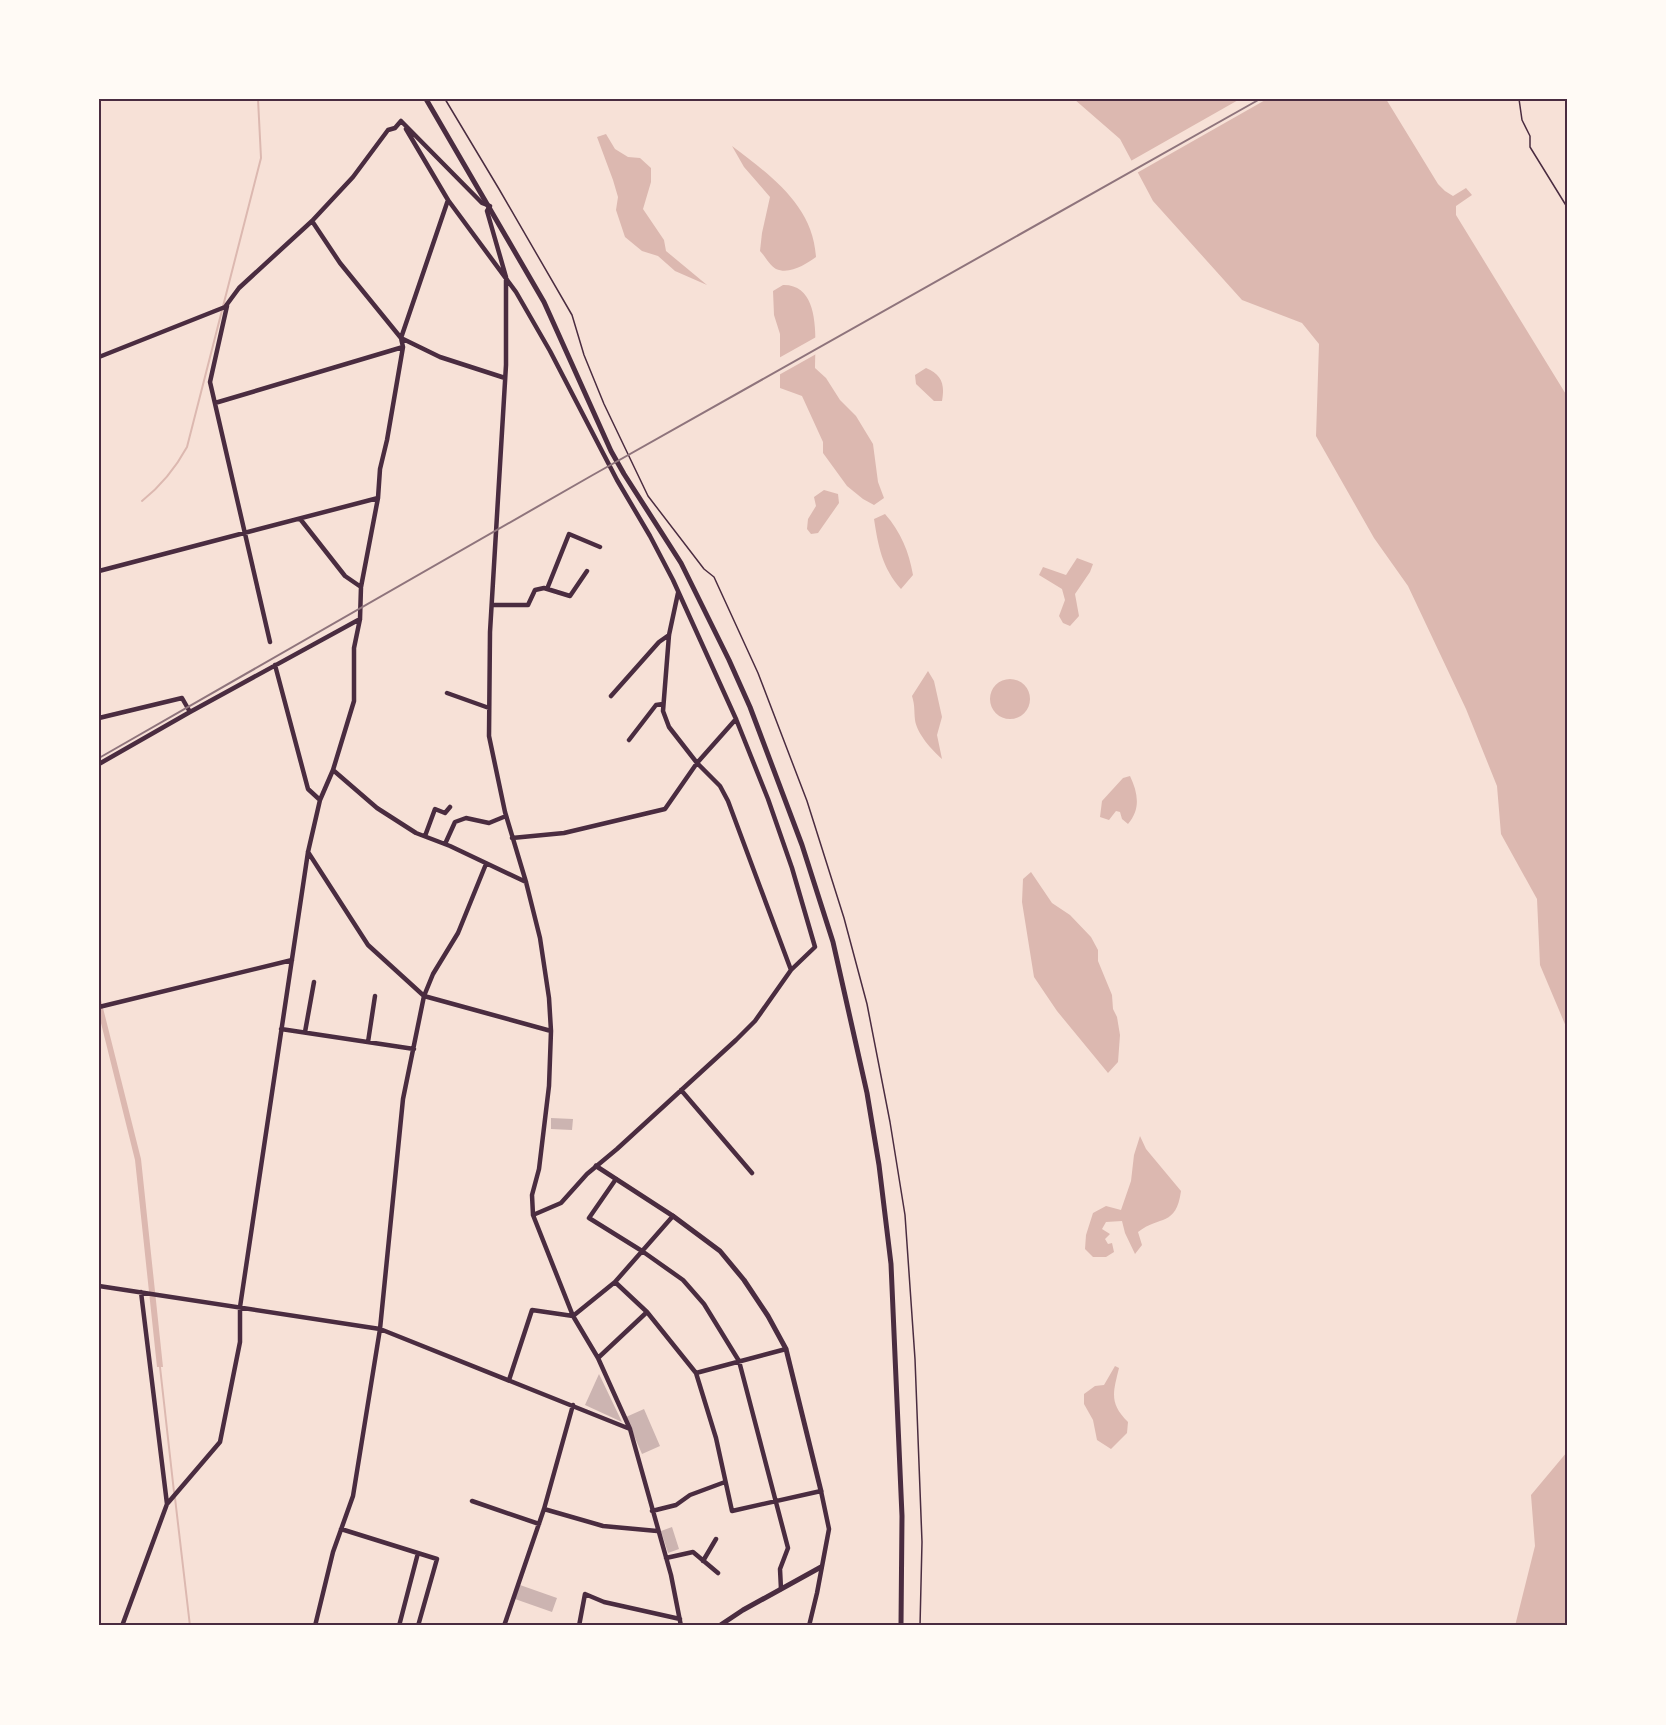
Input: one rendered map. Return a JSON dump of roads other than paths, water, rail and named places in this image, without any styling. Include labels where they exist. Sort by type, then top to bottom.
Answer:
[{"type":"street","points":[[426,99],[544,302],[611,450],[681,563],[729,660],[750,706],[802,845],[833,942],[867,1093],[891,1264],[901,1484],[902,1626]]},
{"type":"street","points":[[401,121],[482,203],[490,206]]},
{"type":"street","points":[[401,121],[448,200],[506,277],[550,351],[617,480],[650,536],[736,719],[792,868],[815,947],[791,970],[755,1021],[596,1166],[561,1203],[533,1215]]},
{"type":"street","points":[[99,357],[224,306],[239,288],[312,221],[353,177],[388,130],[395,128],[401,121]]},
{"type":"street","points":[[122,1626],[167,1504],[220,1442],[240,1342],[240,1307],[308,852],[320,800],[333,770],[354,702],[354,648],[360,619],[361,587],[403,347],[401,338],[448,200]]},
{"type":"street","points":[[490,206],[487,211],[506,277],[505,378],[490,632],[489,736],[506,816],[526,882],[545,967],[550,1031],[549,1086],[539,1169],[532,1195],[533,1215],[573,1316],[598,1358],[630,1429],[666,1557],[681,1626]]},
{"type":"street","points":[[312,221],[340,263],[401,338],[440,357],[505,378]]},
{"type":"street","points":[[224,306],[210,382],[270,642]]},
{"type":"street","points":[[215,404],[403,347]]},
{"type":"street","points":[[99,571],[378,498]]},
{"type":"street","points":[[301,520],[345,576],[361,587]]},
{"type":"street","points":[[547,589],[569,534],[600,547]]},
{"type":"street","points":[[493,605],[528,605],[535,590],[547,589],[570,596],[587,571]]},
{"type":"street","points":[[678,592],[669,635],[663,704],[665,718],[669,727],[697,763],[720,786],[729,801],[791,970]]},
{"type":"street","points":[[99,764],[360,619]]},
{"type":"street","points":[[611,696],[659,642],[669,635]]},
{"type":"street","points":[[275,665],[308,789],[320,800]]},
{"type":"street","points":[[447,693],[489,708]]},
{"type":"street","points":[[99,718],[182,698],[190,712]]},
{"type":"street","points":[[629,740],[656,705],[663,704]]},
{"type":"street","points":[[512,838],[564,833],[665,809],[697,763],[736,719]]},
{"type":"street","points":[[333,770],[377,808],[416,832],[526,882]]},
{"type":"street","points":[[425,836],[435,809],[445,813],[450,807]]},
{"type":"street","points":[[445,844],[454,822],[466,818],[489,823],[506,816]]},
{"type":"street","points":[[308,852],[368,945],[424,996],[550,1031]]},
{"type":"street","points":[[315,1626],[333,1552],[353,1496],[380,1329],[403,1099],[424,996],[433,974],[458,933],[486,864]]},
{"type":"street","points":[[99,1007],[292,960]]},
{"type":"street","points":[[305,1032],[314,982]]},
{"type":"street","points":[[368,1042],[375,996]]},
{"type":"street","points":[[281,1029],[414,1048]]},
{"type":"street","points":[[681,1090],[752,1173]]},
{"type":"street","points":[[596,1166],[673,1216],[720,1251],[768,1316],[786,1349],[821,1491],[828,1529],[809,1626]]},
{"type":"street","points":[[616,1179],[589,1218],[683,1280],[704,1304],[739,1361],[788,1548],[780,1569],[781,1590]]},
{"type":"street","points":[[509,1380],[532,1310],[573,1316],[615,1282],[673,1216]]},
{"type":"street","points":[[615,1282],[647,1312],[696,1373],[716,1438],[732,1511],[821,1491]]},
{"type":"street","points":[[99,1286],[380,1329],[630,1429]]},
{"type":"street","points":[[141,1292],[167,1504]]},
{"type":"street","points":[[598,1358],[647,1312]]},
{"type":"street","points":[[696,1373],[786,1349]]},
{"type":"street","points":[[504,1626],[544,1509],[573,1405]]},
{"type":"street","points":[[652,1511],[676,1505],[690,1495],[725,1482]]},
{"type":"street","points":[[472,1501],[539,1524]]},
{"type":"street","points":[[544,1509],[603,1526],[657,1531]]},
{"type":"street","points":[[341,1528],[437,1559],[418,1626]]},
{"type":"street","points":[[703,1561],[716,1539]]},
{"type":"street","points":[[666,1557],[693,1552],[718,1573]]},
{"type":"street","points":[[399,1626],[418,1553]]},
{"type":"street","points":[[719,1626],[821,1567]]},
{"type":"street","points":[[579,1626],[585,1594],[604,1602],[680,1619]]},
{"type":"waterway","points":[[142,501],[168,476],[187,447],[261,158],[258,99]]},
{"type":"waterway","points":[[160,1367],[174,1492]]},
{"type":"waterway","points":[[175,1498],[190,1626]]},
{"type":"railway","points":[[99,758],[591,476],[1260,99]]}]
